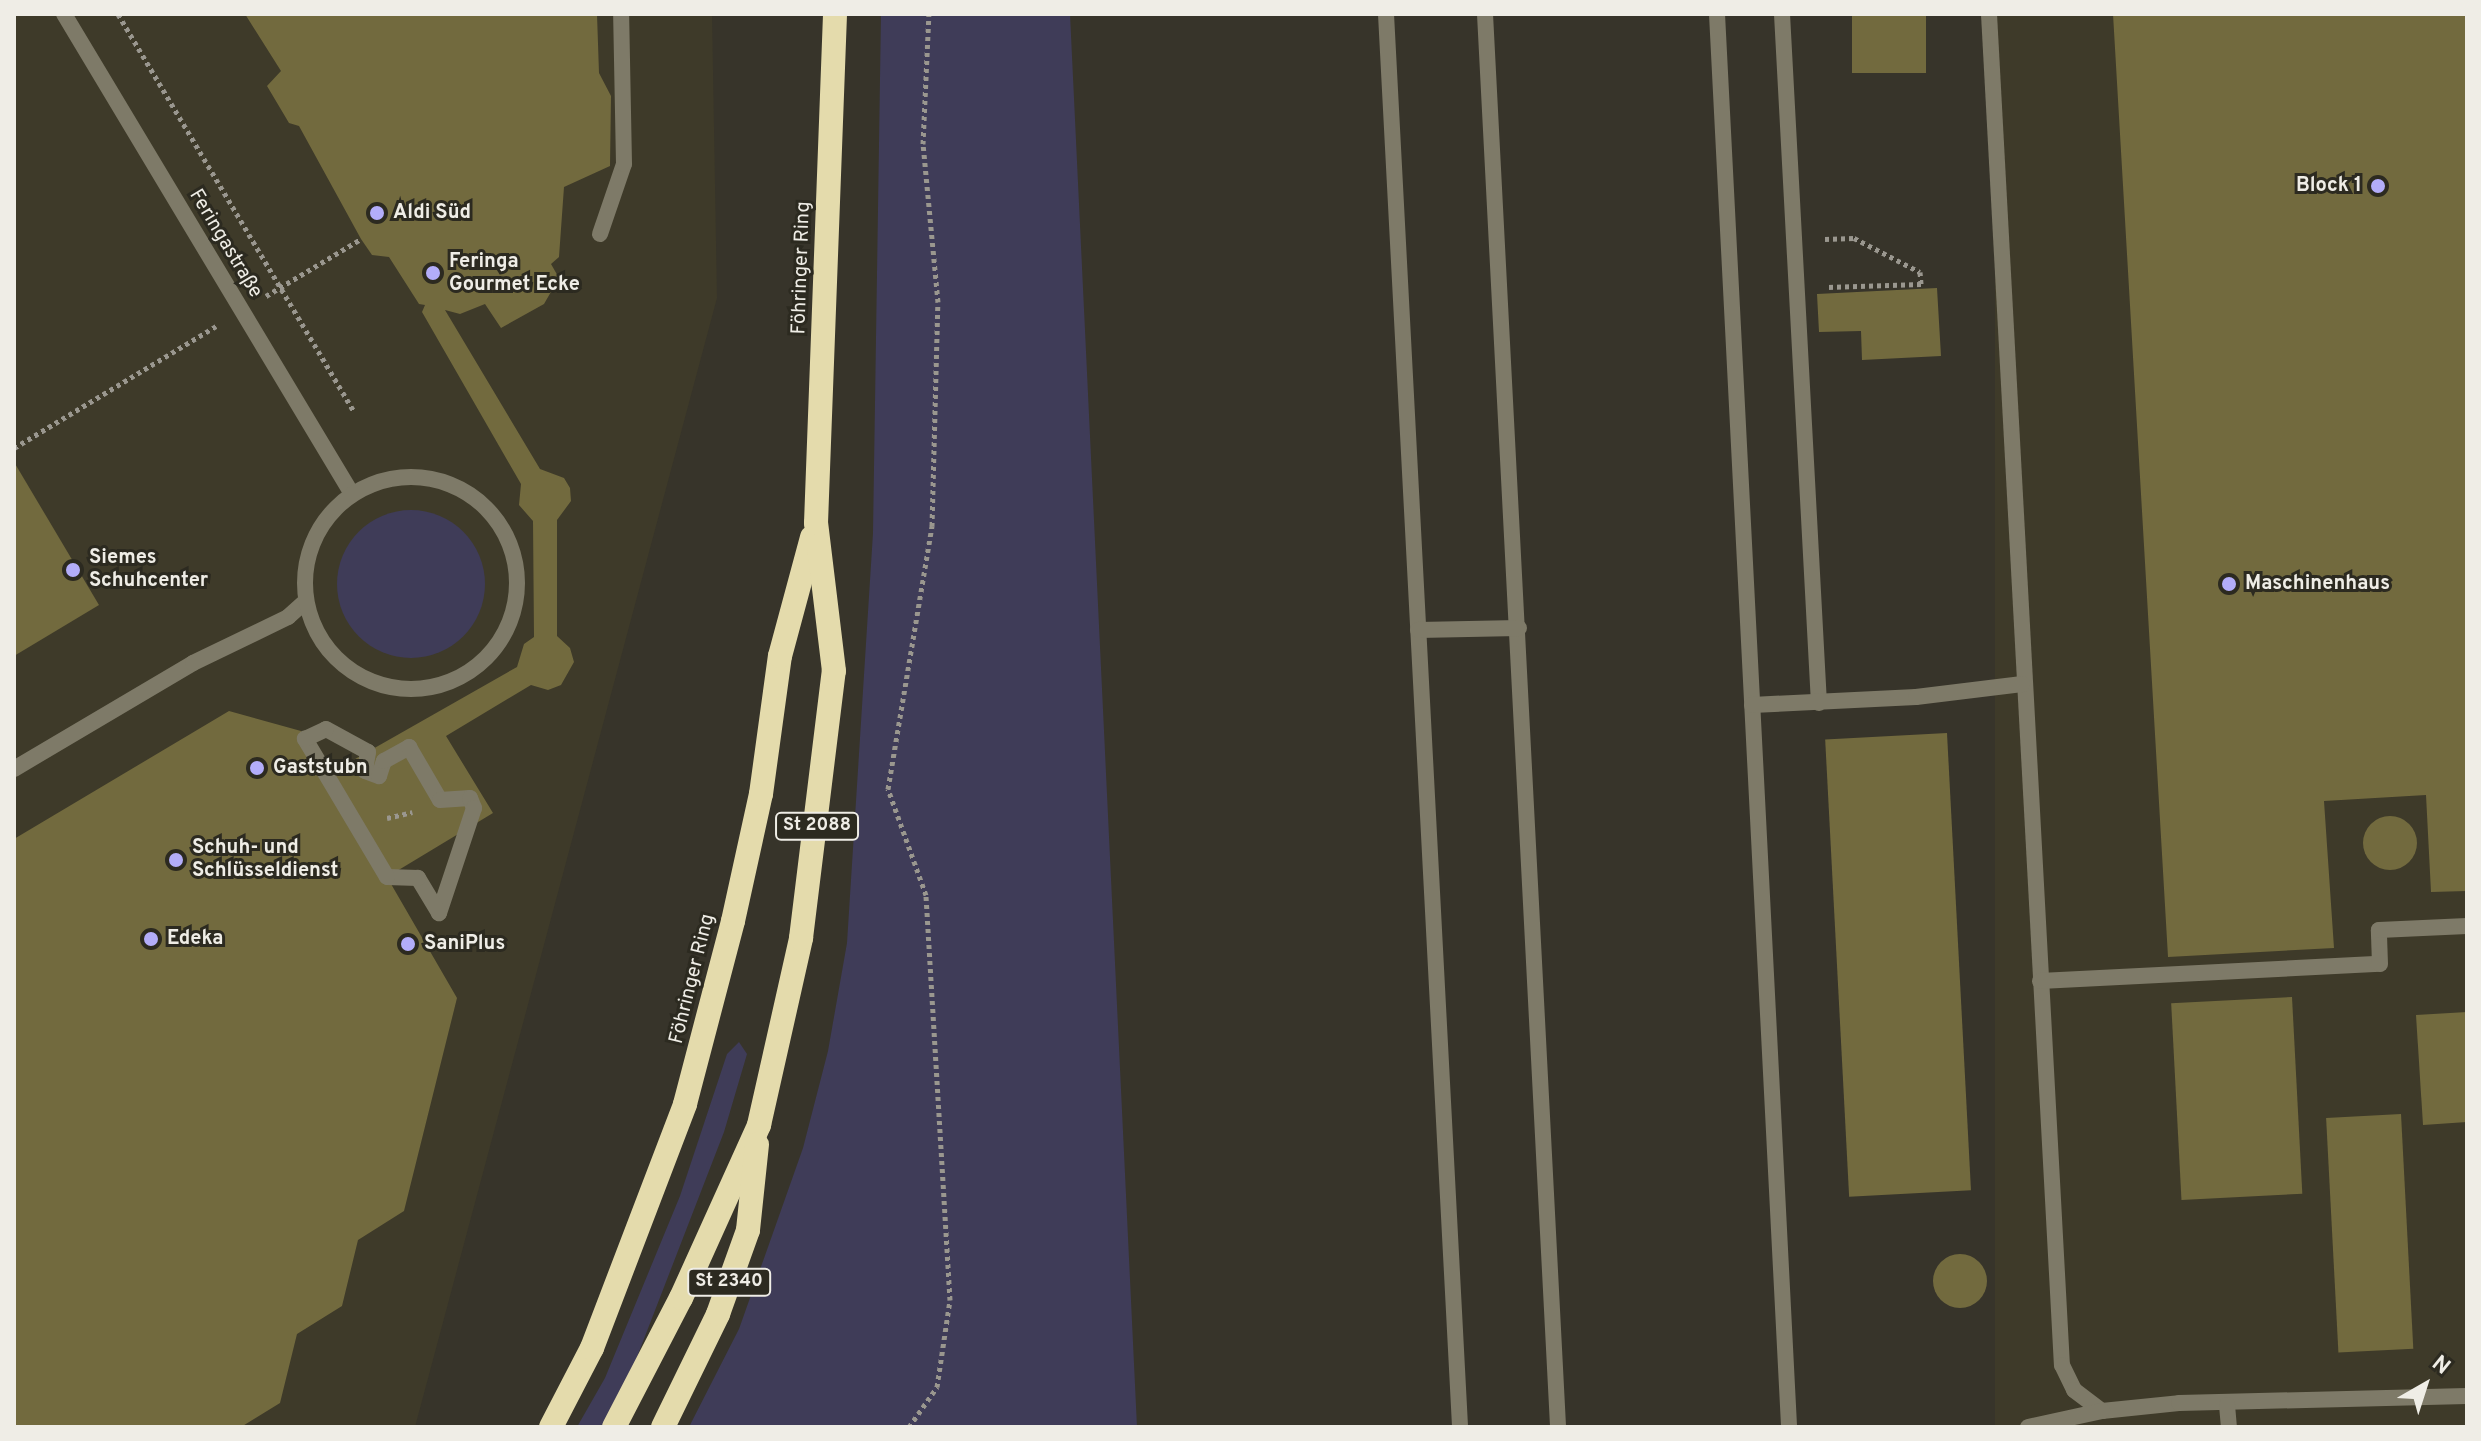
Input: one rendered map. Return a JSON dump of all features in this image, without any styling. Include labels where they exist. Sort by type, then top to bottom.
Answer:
[{"type":"highway","name":"Föhringer Ring","points":[[614,1427],[681,1298],[759,1125],[801,938],[834,671],[816,523],[835,14]]},
{"type":"highway","name":"Föhringer Ring","points":[[551,1427],[592,1348],[685,1104],[737,907],[761,794],[780,656],[816,523]]},
{"type":"highway","name":"St 2340","points":[[663,1427],[718,1314],[748,1230],[759,1125]]},
{"type":"street","name":"Feringastraße","points":[[64,14],[352,494]]},
{"type":"street","points":[[600,234],[624,164],[621,14]]},
{"type":"street","points":[[1386,14],[1460,1427]]},
{"type":"street","points":[[1485,14],[1558,1427]]},
{"type":"street","points":[[1717,14],[1789,1427]]},
{"type":"street","points":[[1782,14],[1819,703]]},
{"type":"street","points":[[1989,14],[2022,684],[2062,1365],[2074,1390],[2102,1411]]},
{"type":"street","points":[[417,477],[440,481],[480,502],[508,538],[515,560],[517,583],[508,628],[488,655],[459,678],[434,687],[382,686],[354,672],[330,652],[306,601],[306,565],[314,538],[352,494],[394,478],[417,477]]},
{"type":"street","points":[[14,769],[193,663],[288,617],[306,601]]},
{"type":"street","points":[[1418,630],[1519,628]]},
{"type":"street","points":[[1752,705],[1819,703],[2022,684]]},
{"type":"street","points":[[326,729],[368,752],[365,771],[379,776],[384,761],[409,747],[440,800],[470,798],[474,808],[439,913],[418,878],[387,877],[305,739],[316,731],[326,729]]},
{"type":"street","points":[[2040,981],[2380,964],[2379,930],[2467,926]]},
{"type":"street","points":[[2028,1427],[2102,1411],[2179,1403],[2227,1405],[2467,1396]]},
{"type":"street","points":[[2227,1405],[2229,1427]]},
{"type":"path","points":[[118,14],[354,412]]},
{"type":"path","points":[[909,1427],[937,1387],[950,1300],[926,895],[888,789],[932,526],[938,302],[923,144],[929,14]]},
{"type":"path","points":[[279,288],[361,239]]},
{"type":"path","points":[[14,448],[198,337]]},
{"type":"shaded area","points":[[14,14],[712,14],[717,298],[415,1427],[14,1427]]},
{"type":"shaded area","points":[[881,14],[1070,14],[1137,1427],[689,1427],[739,1329],[803,1148],[828,1051],[847,943],[873,533]]},
{"type":"shaded area","points":[[1995,14],[2467,14],[2467,1427],[1995,1427]]},
{"type":"shaded area","points":[[411,510],[439,516],[463,532],[479,556],[485,584],[479,612],[463,636],[439,652],[411,658],[383,652],[359,636],[343,612],[337,584],[343,556],[359,532],[383,516]]},
{"type":"shaded area","points":[[739,1042],[747,1054],[724,1132],[630,1375],[602,1427],[577,1427],[605,1378],[680,1196],[727,1054]]},
{"type":"building","points":[[245,14],[597,14],[599,73],[611,96],[610,166],[564,187],[559,257],[551,264],[559,278],[544,304],[501,328],[485,304],[460,314],[445,310],[540,469],[564,478],[570,488],[571,501],[557,520],[557,636],[570,648],[574,662],[561,685],[548,690],[531,685],[446,736],[493,813],[387,877],[457,998],[404,1211],[358,1240],[342,1306],[297,1334],[280,1403],[241,1427],[14,1427],[14,839],[229,711],[301,731],[327,775],[517,667],[524,644],[534,637],[533,521],[519,505],[521,484],[422,312],[425,305],[419,304],[389,257],[372,255],[299,126],[289,123],[267,86],[281,71]]},
{"type":"building","points":[[1852,14],[1926,14],[1926,73],[1852,73]]},
{"type":"building","points":[[2113,14],[2467,14],[2467,891],[2431,892],[2426,795],[2324,801],[2334,948],[2168,957]]},
{"type":"building","points":[[1937,288],[1941,356],[1862,360],[1861,331],[1819,332],[1817,294]]},
{"type":"building","points":[[14,462],[99,605],[14,656]]},
{"type":"building","points":[[1947,733],[1971,1190],[1849,1197],[1825,739]]},
{"type":"building","points":[[2390,816],[2409,824],[2417,843],[2409,862],[2390,870],[2371,862],[2363,843],[2371,824]]},
{"type":"building","points":[[2292,997],[2302,1194],[2181,1200],[2171,1003]]},
{"type":"building","points":[[2467,1012],[2467,1122],[2423,1125],[2416,1015]]},
{"type":"building","points":[[2401,1114],[2413,1349],[2338,1353],[2326,1118]]},
{"type":"building","points":[[1960,1254],[1979,1262],[1987,1281],[1979,1300],[1960,1308],[1941,1300],[1933,1281],[1941,1262]]},
{"type":"place","name":"Block 1","points":[[2378,186]]},
{"type":"place","name":"Aldi Süd","points":[[377,213]]},
{"type":"place","name":"Feringa Gourmet Ecke","points":[[433,273]]},
{"type":"place","name":"Siemes Schuhcenter","points":[[73,570]]},
{"type":"place","name":"Maschinenhaus","points":[[2229,584]]},
{"type":"place","name":"Gaststubn","points":[[257,768]]},
{"type":"place","name":"Schuh- und Schlüsseldienst","points":[[176,860]]},
{"type":"place","name":"Edeka","points":[[151,939]]},
{"type":"place","name":"SaniPlus","points":[[408,944]]}]
